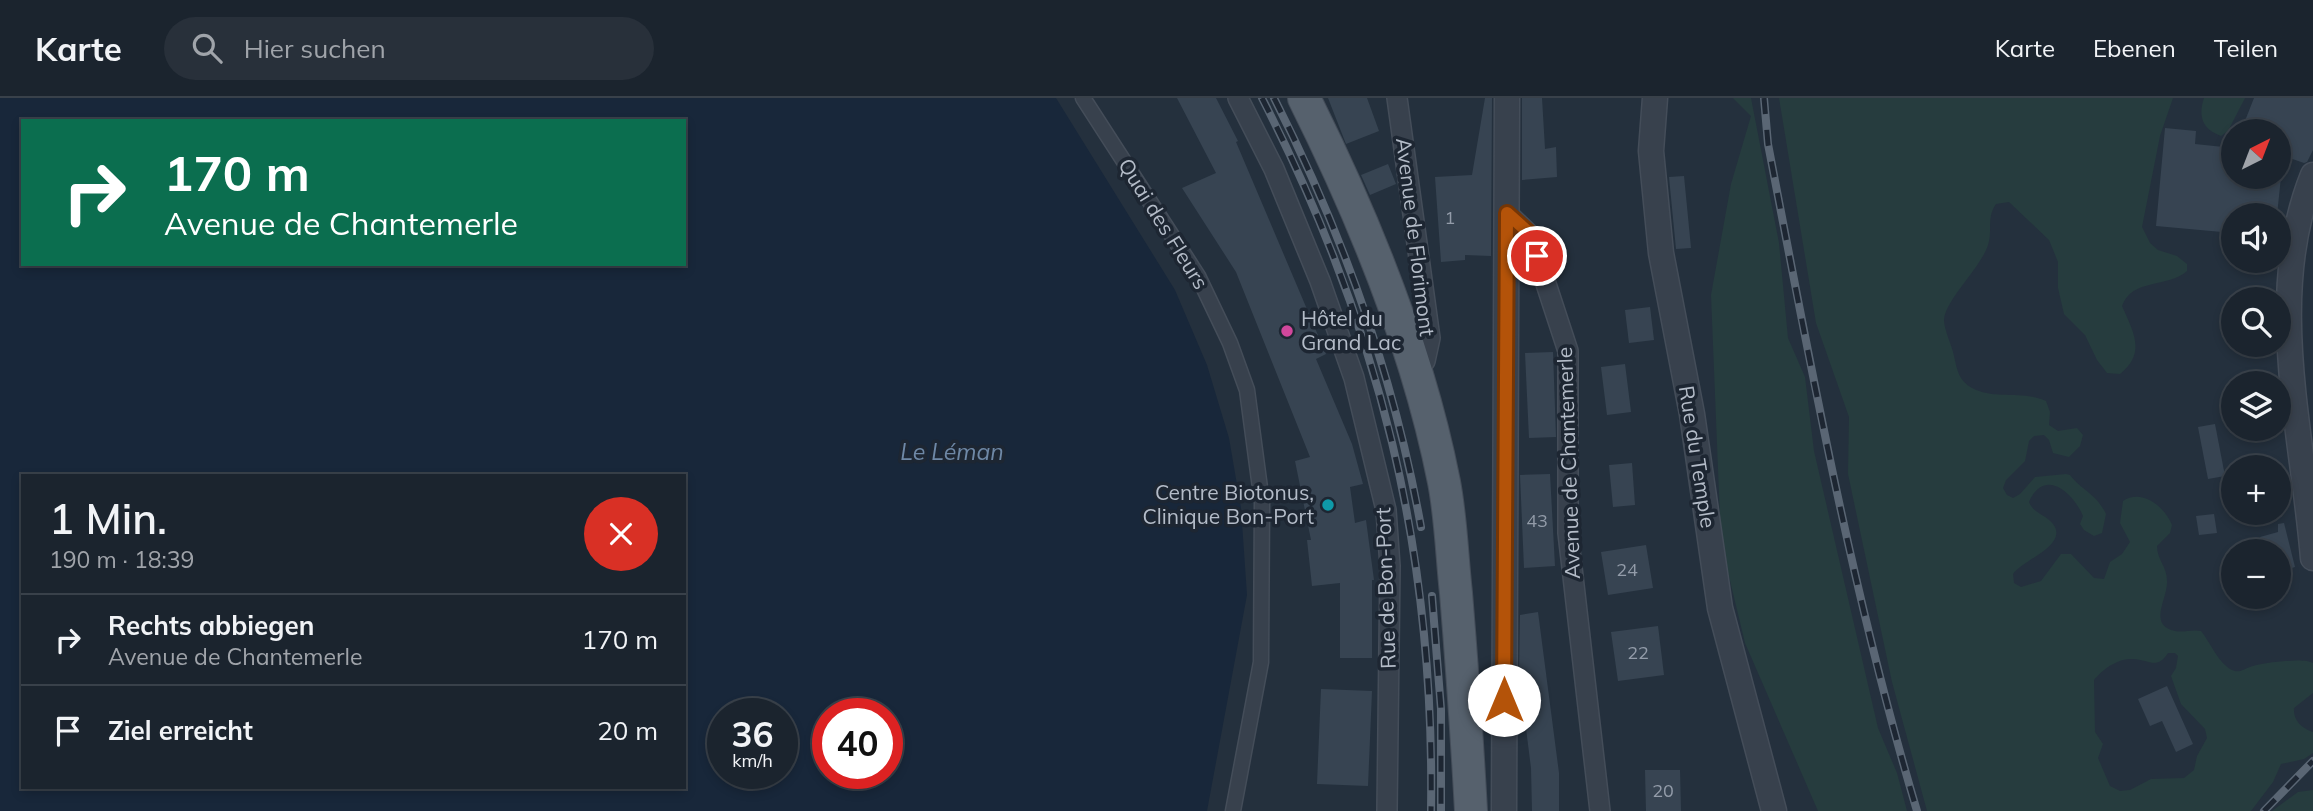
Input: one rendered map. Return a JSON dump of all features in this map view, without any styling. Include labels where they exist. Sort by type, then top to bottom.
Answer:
[{"type":"main road","points":[[1304,98],[1355,207],[1415,372],[1444,483],[1466,707],[1471,811]]},
{"type":"street","name":"Quai des Fleurs","points":[[1083,98],[1198,275],[1230,343],[1247,390],[1262,503],[1261,662],[1233,811]]},
{"type":"street","name":"Rue de Bon-Port","points":[[1238,98],[1274,169],[1320,281],[1354,378],[1386,510],[1390,566],[1387,811]]},
{"type":"street","name":"Avenue de Florimont","points":[[1397,98],[1430,338],[1425,361],[1415,372]]},
{"type":"street","points":[[1504,811],[1507,98]]},
{"type":"street","name":"Rue du Temple","points":[[1655,98],[1651,151],[1661,253],[1692,414],[1720,608],[1774,811]]},
{"type":"street","points":[[2313,175],[2297,226],[2289,299],[2292,366],[2313,558]]},
{"type":"street","name":"Avenue de Chantemerle","points":[[1507,213],[1530,235],[1568,351],[1568,533],[1600,811]]},
{"type":"green space","points":[[1733,98],[1751,98],[1779,243],[1788,338],[1805,377],[1814,451],[1878,728],[1897,773],[1907,811],[1818,811],[1745,643],[1721,543],[1711,295],[1731,184],[1751,116]]},
{"type":"green space","points":[[1779,98],[2173,98],[2160,136],[2142,227],[2150,243],[2158,250],[2177,256],[2187,264],[2187,271],[2170,280],[2142,287],[2127,297],[2122,306],[2133,334],[2135,350],[2128,366],[2120,374],[2107,373],[2097,360],[2085,335],[2064,314],[2058,288],[2058,262],[2049,240],[2009,202],[1996,204],[1993,209],[1988,245],[1950,303],[1944,324],[1961,378],[1968,385],[1989,394],[2027,396],[2046,401],[2050,412],[2049,425],[2058,431],[2077,428],[2083,435],[2080,446],[2069,457],[2053,453],[2049,440],[2044,435],[2034,436],[2029,441],[2025,461],[2006,480],[2003,488],[2007,495],[2013,498],[2020,494],[2035,477],[2066,474],[2093,497],[2106,514],[2102,533],[2094,536],[2080,524],[2083,516],[2065,492],[2058,487],[2042,486],[2029,502],[2053,524],[2055,539],[2013,574],[2014,583],[2021,587],[2041,581],[2061,554],[2071,554],[2094,578],[2104,579],[2110,562],[2122,554],[2130,542],[2120,523],[2123,501],[2138,497],[2152,501],[2169,518],[2172,525],[2170,533],[2157,546],[2167,581],[2160,617],[2162,623],[2175,631],[2201,631],[2223,663],[2235,671],[2284,661],[2313,663],[2313,693],[2294,708],[2299,723],[2313,732],[2313,753],[2304,759],[2281,764],[2273,782],[2251,811],[1927,811],[1892,682],[1848,474],[1849,417],[1816,323]],"holes":[[[2168,653],[2178,656],[2176,668],[2171,676],[2181,704],[2205,729],[2207,738],[2197,756],[2194,770],[2184,778],[2151,779],[2130,790],[2120,791],[2110,786],[2098,758],[2103,744],[2095,732],[2094,680],[2116,662],[2133,659],[2157,663]]]},
{"type":"green space","points":[[2204,98],[2245,98],[2234,119],[2221,119],[2221,136],[2209,130],[2201,111]]},
{"type":"green space","points":[[2313,790],[2313,811],[2272,811],[2298,792]]},
{"type":"water","name":"Le Léman","points":[[0,98],[1056,98],[1175,290],[1207,365],[1229,438],[1241,508],[1247,595],[1207,811],[0,811]]},
{"type":"building","points":[[1177,98],[1216,98],[1238,141],[1236,142],[1326,354],[1316,359],[1352,444],[1363,484],[1350,487],[1355,523],[1366,520],[1374,580],[1372,658],[1340,658],[1340,583],[1312,586],[1307,540],[1311,540],[1295,461],[1310,457],[1236,272],[1182,188],[1216,173]]},
{"type":"building","points":[[1328,98],[1367,98],[1379,131],[1346,144]]},
{"type":"building","points":[[1485,98],[1492,98],[1491,256],[1465,255],[1465,260],[1441,262],[1435,177],[1472,175]]},
{"type":"building","points":[[1522,98],[1542,98],[1545,149],[1556,147],[1557,177],[1522,180]]},
{"type":"building","points":[[2254,98],[2313,98],[2313,150],[2307,162],[2291,158],[2291,119],[2246,119]]},
{"type":"building","points":[[2165,128],[2196,131],[2195,144],[2221,147],[2221,189],[2280,189],[2278,203],[2221,203],[2221,232],[2156,226]]},
{"type":"building","points":[[1388,164],[1396,184],[1370,195],[1361,175]]},
{"type":"building","points":[[1684,176],[1691,248],[1676,249],[1669,177]]},
{"type":"building","points":[[1650,307],[1654,340],[1629,343],[1625,310]]},
{"type":"building","points":[[1553,352],[1556,437],[1529,438],[1525,353]]},
{"type":"building","points":[[1625,364],[1631,412],[1607,415],[1601,367]]},
{"type":"building","points":[[2215,424],[2221,455],[2221,477],[2208,479],[2198,427]]},
{"type":"building","points":[[1632,463],[1635,505],[1613,507],[1609,465]]},
{"type":"building","points":[[1550,474],[1555,566],[1524,568],[1520,475]]},
{"type":"building","points":[[2214,514],[2217,533],[2199,535],[2196,516]]},
{"type":"building","points":[[2278,525],[2284,525],[2288,539],[2261,539],[2260,537],[2278,532]]},
{"type":"building","points":[[1646,545],[1653,588],[1608,595],[1601,552]]},
{"type":"building","points":[[2291,551],[2295,567],[2291,568]]},
{"type":"building","points":[[1538,612],[1559,773],[1559,811],[1532,811],[1531,768],[1519,673],[1520,615]]},
{"type":"building","points":[[1658,626],[1664,675],[1618,681],[1611,632]]},
{"type":"building","points":[[2167,686],[2193,744],[2176,752],[2162,721],[2150,726],[2138,699]]},
{"type":"building","points":[[1321,689],[1372,691],[1368,786],[1317,784]]},
{"type":"building","points":[[1645,770],[1680,770],[1681,811],[1646,811]]},
{"type":"railway","points":[[1262,98],[1303,184],[1339,270],[1368,356],[1392,444],[1410,532],[1423,623],[1430,715],[1431,811]]},
{"type":"railway","points":[[1274,98],[1322,201],[1363,307],[1396,415],[1421,527]]},
{"type":"railway","points":[[1764,98],[1768,144],[1834,480],[1872,646],[1917,811]]},
{"type":"railway","points":[[1432,596],[1441,709],[1441,811]]},
{"type":"railway","points":[[2264,811],[2313,761]]},
{"type":"place","name":"Hôtel du Grand Lac","points":[[1287,331]]},
{"type":"place","name":"Centre Biotonus, Clinique Bon-Port","points":[[1328,505]]},
{"type":"route","points":[[1504,700],[1507,213],[1528,232],[1537,256]]}]
